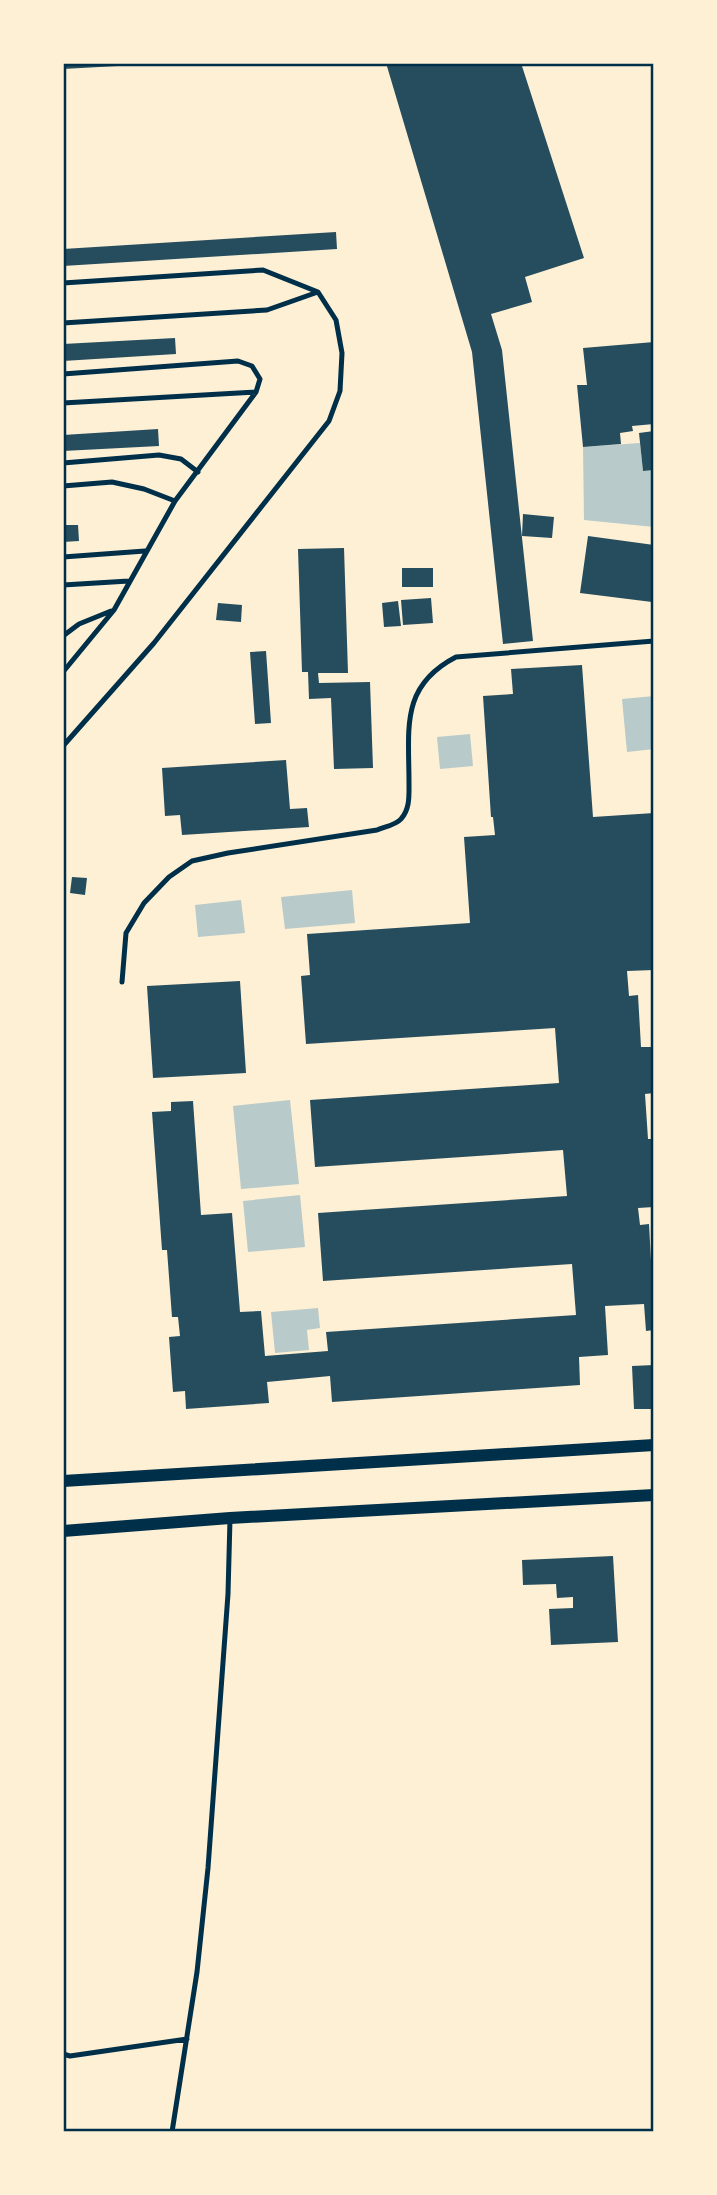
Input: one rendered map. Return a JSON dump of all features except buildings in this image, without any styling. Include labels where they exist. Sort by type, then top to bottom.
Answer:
[{"type":"street","points":[[63,1481],[654,1445]]},
{"type":"street","points":[[63,1531],[230,1518],[654,1494]]},
{"type":"lane","points":[[63,283],[262,270],[318,292],[336,320],[342,353],[340,391],[329,422],[154,643],[63,746]]},
{"type":"lane","points":[[63,323],[267,310],[318,292]]},
{"type":"lane","points":[[63,374],[238,361],[251,366],[260,379],[256,392],[175,501],[114,610],[63,672]]},
{"type":"lane","points":[[63,403],[256,392]]},
{"type":"lane","points":[[63,463],[159,455],[181,459],[198,471]]},
{"type":"lane","points":[[63,486],[112,482],[144,489],[175,501]]},
{"type":"lane","points":[[63,557],[145,551]]},
{"type":"lane","points":[[63,585],[129,581]]},
{"type":"lane","points":[[63,636],[79,624],[114,610]]},
{"type":"lane","points":[[122,982],[126,933],[144,903],[169,877],[192,861],[228,853],[377,831],[400,821],[409,807],[409,716],[426,677],[440,665],[456,657],[654,641]]},
{"type":"lane","points":[[172,2132],[197,1972],[208,1868],[228,1594],[230,1518]]},
{"type":"lane","points":[[63,2054],[70,2056],[187,2039]]},
{"type":"shaded area","points":[[640,443],[643,471],[654,470],[654,527],[584,520],[583,447]]},
{"type":"shaded area","points":[[654,696],[654,749],[627,752],[622,699]]},
{"type":"shaded area","points":[[470,734],[473,766],[440,769],[437,737]]},
{"type":"shaded area","points":[[352,890],[355,923],[285,929],[281,897]]},
{"type":"shaded area","points":[[241,900],[245,933],[198,937],[195,905]]},
{"type":"shaded area","points":[[290,1100],[299,1184],[241,1189],[233,1106]]},
{"type":"shaded area","points":[[300,1195],[305,1247],[248,1252],[243,1201]]},
{"type":"shaded area","points":[[318,1308],[320,1328],[307,1330],[309,1350],[275,1353],[271,1312]]}]
